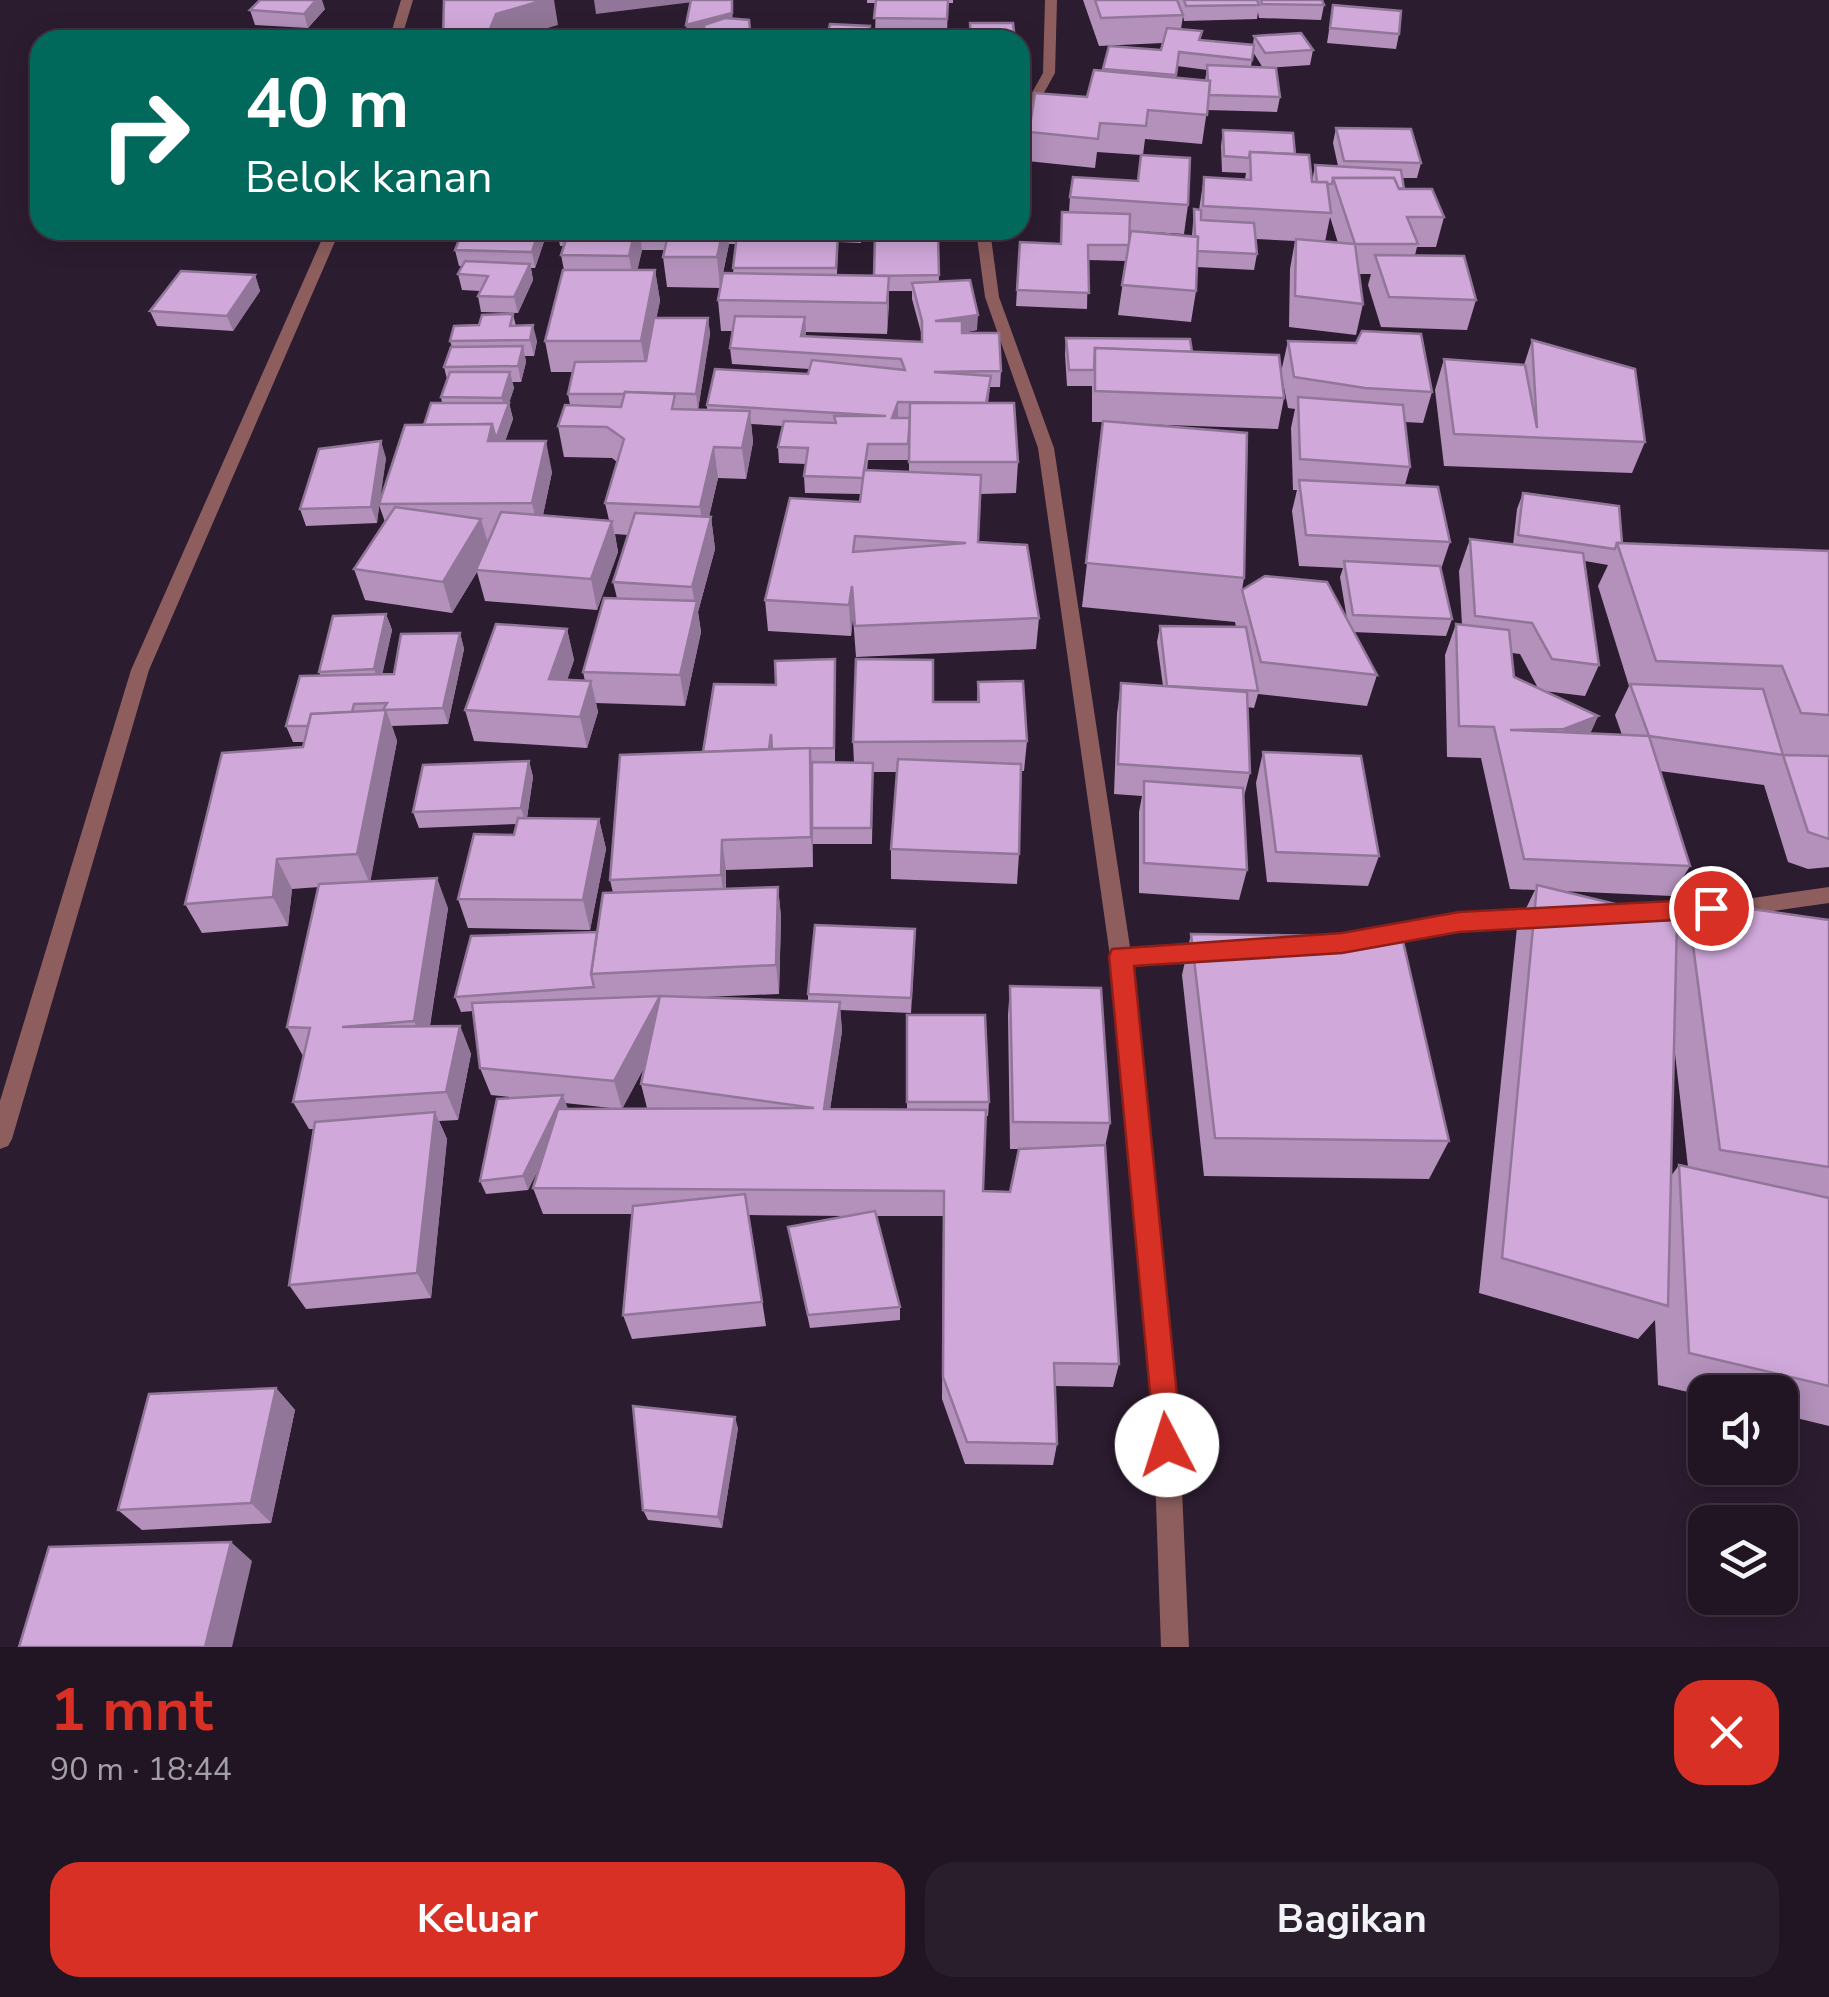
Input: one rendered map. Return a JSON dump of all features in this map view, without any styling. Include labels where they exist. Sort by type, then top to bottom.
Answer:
[{"type":"street","points":[[398,30],[407,0]]},
{"type":"street","points":[[1030,107],[1050,72],[1051,0]]},
{"type":"street","points":[[0,1140],[140,670],[329,240]]},
{"type":"street","points":[[984,240],[992,297],[1046,448],[1121,956],[1167,1445],[1175,1647]]},
{"type":"street","points":[[1609,914],[1746,906],[1829,895]]},
{"type":"street","points":[[1342,943],[1459,922],[1570,916]]},
{"type":"street","points":[[1121,956],[1230,951]]},
{"type":"building","points":[[260,0],[316,0],[304,14],[250,10]]},
{"type":"building","points":[[444,0],[544,0],[496,14],[490,30],[443,30]]},
{"type":"building","points":[[691,0],[732,0],[732,13],[686,25]]},
{"type":"building","points":[[876,0],[948,0],[947,19],[874,18]]},
{"type":"building","points":[[1095,0],[1177,0],[1183,15],[1101,18]]},
{"type":"building","points":[[1184,0],[1257,0],[1259,5],[1186,6]]},
{"type":"building","points":[[1261,0],[1322,0],[1324,5],[1262,4]]},
{"type":"building","points":[[1333,5],[1401,11],[1399,34],[1330,28]]},
{"type":"building","points":[[725,18],[749,20],[750,30],[704,30],[704,25]]},
{"type":"building","points":[[970,23],[1013,23],[1014,30],[970,30]]},
{"type":"building","points":[[830,24],[870,26],[869,30],[828,30]]},
{"type":"building","points":[[1167,28],[1202,31],[1199,40],[1254,45],[1252,60],[1179,52],[1176,75],[1103,69],[1109,46],[1161,50]]},
{"type":"building","points":[[1301,33],[1313,50],[1265,53],[1254,36]]},
{"type":"building","points":[[1207,65],[1276,68],[1280,97],[1209,95]]},
{"type":"building","points":[[1094,70],[1210,81],[1207,115],[1148,110],[1146,126],[1100,123],[1098,139],[1030,132],[1035,93],[1087,97]]},
{"type":"building","points":[[1336,128],[1411,129],[1421,163],[1344,161]]},
{"type":"building","points":[[1223,130],[1293,133],[1295,154],[1250,152],[1249,158],[1224,156]]},
{"type":"building","points":[[1250,152],[1309,155],[1312,182],[1327,182],[1331,213],[1203,206],[1204,177],[1251,180]]},
{"type":"building","points":[[1141,155],[1190,158],[1188,205],[1070,197],[1073,177],[1138,181]]},
{"type":"building","points":[[1315,165],[1401,170],[1404,189],[1398,188],[1394,178],[1333,178],[1332,184],[1317,182]]},
{"type":"building","points":[[1333,178],[1394,178],[1399,189],[1432,189],[1444,217],[1407,217],[1418,244],[1355,244]]},
{"type":"building","points":[[1194,209],[1201,210],[1201,220],[1254,223],[1257,254],[1197,251]]},
{"type":"building","points":[[1062,212],[1130,214],[1129,245],[1088,245],[1089,293],[1017,290],[1020,242],[1061,244]]},
{"type":"building","points":[[1131,231],[1198,237],[1196,291],[1122,285]]},
{"type":"building","points":[[1296,239],[1355,244],[1363,304],[1295,296]]},
{"type":"building","points":[[459,240],[536,240],[532,252],[455,250]]},
{"type":"building","points":[[566,240],[633,240],[629,256],[561,255]]},
{"type":"building","points":[[667,240],[721,240],[717,257],[663,257]]},
{"type":"building","points":[[736,240],[838,240],[836,268],[733,268]]},
{"type":"building","points":[[875,240],[938,240],[939,275],[874,276]]},
{"type":"building","points":[[1375,255],[1464,256],[1476,300],[1389,297]]},
{"type":"building","points":[[465,261],[530,264],[514,297],[478,296],[488,276],[458,274]]},
{"type":"building","points":[[563,270],[655,270],[641,341],[545,341]]},
{"type":"building","points":[[181,271],[255,275],[227,316],[150,311]]},
{"type":"building","points":[[723,273],[889,276],[887,303],[718,300]]},
{"type":"building","points":[[970,280],[978,315],[935,321],[962,321],[962,333],[999,333],[1001,371],[934,372],[991,376],[986,403],[898,402],[892,418],[910,418],[908,444],[868,444],[863,478],[804,476],[808,448],[778,447],[784,421],[836,423],[834,416],[886,416],[707,405],[715,369],[808,374],[812,360],[905,370],[901,359],[730,348],[735,316],[805,317],[801,336],[922,342],[922,321],[912,283]]},
{"type":"building","points":[[513,314],[510,326],[533,325],[530,340],[450,341],[454,326],[479,325],[482,315]]},
{"type":"building","points":[[654,318],[708,318],[696,394],[568,394],[575,362],[646,361]]},
{"type":"building","points":[[1362,331],[1421,334],[1432,392],[1365,388],[1294,377],[1288,341],[1356,343]]},
{"type":"building","points":[[1066,338],[1190,339],[1192,352],[1095,348],[1094,370],[1069,370]]},
{"type":"building","points":[[1532,340],[1635,369],[1645,442],[1454,434],[1444,359],[1525,365],[1537,428]]},
{"type":"building","points":[[523,346],[518,366],[444,367],[451,347]]},
{"type":"building","points":[[1095,348],[1279,355],[1284,398],[1095,391]]},
{"type":"building","points":[[450,372],[510,372],[502,398],[441,397]]},
{"type":"building","points":[[625,392],[675,394],[672,409],[750,411],[742,448],[714,447],[700,507],[605,503],[624,439],[607,427],[558,426],[565,405],[621,407]]},
{"type":"building","points":[[1298,397],[1403,405],[1410,467],[1300,459]]},
{"type":"building","points":[[431,403],[509,403],[496,439],[492,424],[424,425]]},
{"type":"building","points":[[910,403],[1014,403],[1018,462],[909,462]]},
{"type":"building","points":[[1103,421],[1247,433],[1244,578],[1086,563]]},
{"type":"building","points":[[492,424],[488,441],[546,441],[532,503],[379,504],[405,425]]},
{"type":"building","points":[[381,441],[371,507],[300,509],[319,449]]},
{"type":"building","points":[[864,470],[981,475],[978,542],[1027,545],[1039,618],[855,626],[852,586],[849,605],[765,600],[790,498],[860,502]],"holes":[[[855,536],[966,543],[853,552]]]},
{"type":"building","points":[[1299,480],[1438,487],[1450,542],[1306,535]]},
{"type":"building","points":[[1523,493],[1619,506],[1622,543],[1617,543],[1615,549],[1518,535]]},
{"type":"building","points":[[395,507],[481,519],[443,582],[354,569]]},
{"type":"building","points":[[501,512],[612,521],[591,579],[476,570]]},
{"type":"building","points":[[635,513],[711,517],[692,587],[613,582]]},
{"type":"building","points":[[1470,539],[1583,553],[1599,665],[1552,659],[1532,623],[1475,616]]},
{"type":"building","points":[[1617,543],[1829,551],[1829,715],[1801,713],[1782,666],[1656,661]]},
{"type":"building","points":[[1344,561],[1440,566],[1452,619],[1353,615]]},
{"type":"building","points":[[1265,576],[1327,582],[1377,675],[1261,662],[1242,590]]},
{"type":"building","points":[[604,598],[697,601],[680,675],[583,672]]},
{"type":"building","points":[[386,614],[374,669],[319,672],[333,616]]},
{"type":"building","points":[[496,624],[567,629],[549,679],[591,681],[580,717],[465,710]]},
{"type":"building","points":[[1456,624],[1509,630],[1514,677],[1598,716],[1564,729],[1510,730],[1649,736],[1690,866],[1524,859],[1494,727],[1459,726]]},
{"type":"building","points":[[1160,626],[1246,627],[1258,691],[1167,686]]},
{"type":"building","points":[[460,633],[443,708],[383,710],[387,703],[354,704],[352,712],[311,714],[308,726],[286,726],[300,676],[394,674],[401,634]]},
{"type":"building","points":[[835,659],[834,748],[772,749],[771,734],[769,749],[703,752],[714,684],[776,685],[775,661]]},
{"type":"building","points":[[856,659],[933,660],[933,702],[979,702],[978,682],[1023,681],[1027,741],[853,742]]},
{"type":"building","points":[[1121,683],[1247,692],[1250,773],[1118,764]]},
{"type":"building","points":[[1630,684],[1763,689],[1783,755],[1649,736]]},
{"type":"building","points":[[386,710],[357,854],[277,859],[273,897],[185,904],[222,753],[303,747],[311,714]]},
{"type":"building","points":[[810,748],[811,837],[722,840],[721,875],[610,880],[620,755]]},
{"type":"building","points":[[1263,752],[1361,756],[1379,856],[1276,852]]},
{"type":"building","points":[[1783,755],[1829,756],[1829,839],[1808,832]]},
{"type":"building","points":[[898,759],[1021,764],[1019,854],[891,849]]},
{"type":"building","points":[[529,761],[521,808],[413,812],[423,765]]},
{"type":"building","points":[[812,762],[873,763],[871,828],[812,828]]},
{"type":"building","points":[[1144,781],[1243,788],[1247,870],[1144,863]]},
{"type":"building","points":[[518,818],[599,819],[583,900],[458,899],[474,834],[514,835]]},
{"type":"building","points":[[437,878],[414,1021],[342,1027],[460,1026],[446,1092],[293,1102],[310,1028],[287,1027],[319,884]]},
{"type":"building","points":[[1537,885],[1677,919],[1668,1306],[1502,1258]]},
{"type":"building","points":[[778,887],[776,965],[591,974],[603,893]]},
{"type":"building","points":[[1687,900],[1829,920],[1829,1167],[1720,1150]]},
{"type":"building","points":[[815,925],[915,929],[911,998],[808,994]]},
{"type":"building","points":[[597,932],[591,974],[594,987],[455,997],[471,936]]},
{"type":"building","points":[[1191,934],[1402,937],[1449,1141],[1215,1138]]},
{"type":"building","points":[[1010,986],[1101,988],[1110,1123],[1013,1122]]},
{"type":"building","points":[[660,996],[840,1002],[824,1109],[986,1110],[983,1191],[1010,1192],[1019,1149],[1105,1145],[1119,1364],[1054,1363],[1057,1444],[967,1442],[943,1377],[944,1191],[533,1188],[558,1109],[814,1108],[641,1084]]},
{"type":"building","points":[[660,996],[614,1081],[480,1068],[472,1003]]},
{"type":"building","points":[[907,1015],[985,1015],[989,1102],[907,1102]]},
{"type":"building","points":[[563,1095],[523,1176],[480,1181],[497,1099]]},
{"type":"building","points":[[435,1112],[417,1273],[289,1285],[315,1122]]},
{"type":"building","points":[[1679,1165],[1829,1198],[1829,1386],[1798,1379],[1798,1375],[1782,1375],[1689,1353]]},
{"type":"building","points":[[745,1194],[762,1302],[623,1315],[633,1206]]},
{"type":"building","points":[[875,1211],[900,1307],[808,1315],[788,1227]]},
{"type":"building","points":[[276,1388],[251,1503],[118,1510],[149,1394]]},
{"type":"building","points":[[633,1406],[735,1417],[718,1517],[643,1510]]},
{"type":"building","points":[[231,1542],[205,1647],[19,1647],[49,1547]]},
{"type":"route","points":[[1167,1445],[1121,956],[1342,943],[1459,922],[1711,908]]}]
